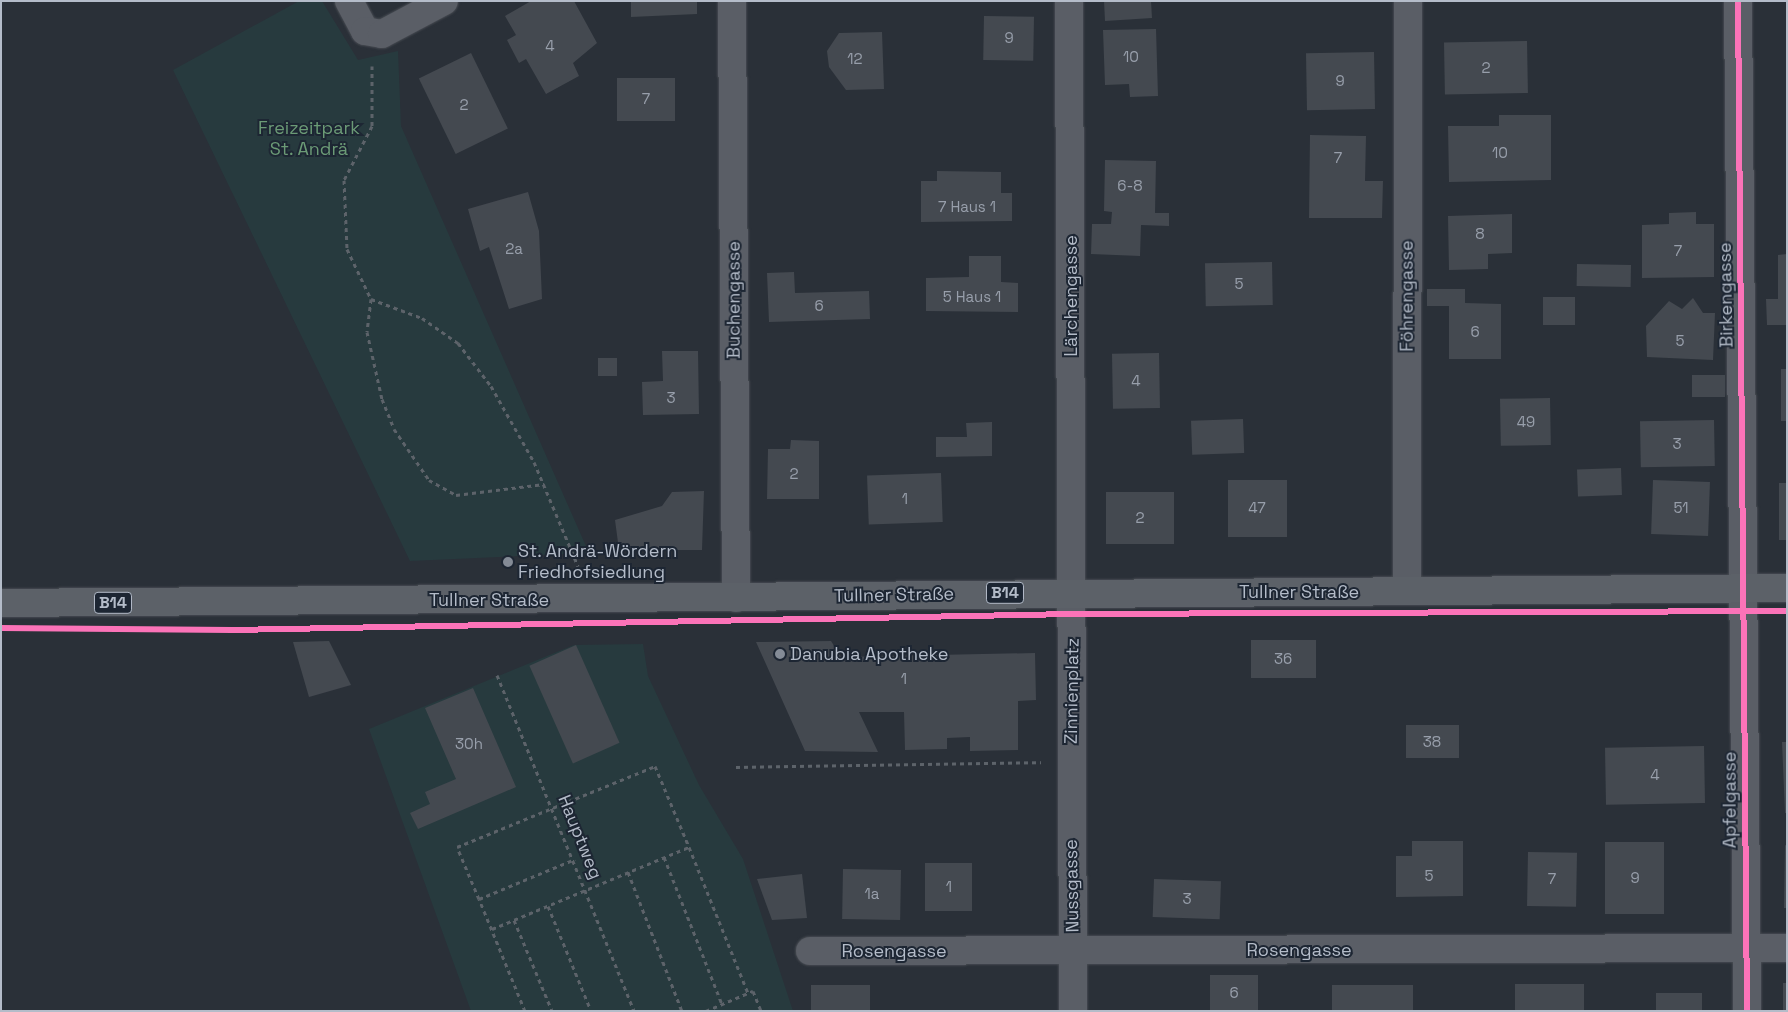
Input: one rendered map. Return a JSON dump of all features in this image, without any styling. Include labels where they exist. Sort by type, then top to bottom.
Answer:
[{"type":"main road","name":"Tullner Straße","points":[[1,603],[736,598],[1073,592],[1407,592],[1787,588]]},
{"type":"street","points":[[349,1],[365,31],[382,34],[444,1]]},
{"type":"street","name":"Buchengasse","points":[[732,1],[736,598]]},
{"type":"street","name":"Lärchengasse","points":[[1069,1],[1073,592]]},
{"type":"street","name":"Föhrengasse","points":[[1407,592],[1408,1]]},
{"type":"street","name":"Birkengasse","points":[[1738,1],[1745,589]]},
{"type":"street","name":"Apfelgasse","points":[[1745,589],[1747,1011]]},
{"type":"street","name":"Zinnienplatz","points":[[1071,761],[1073,592]]},
{"type":"street","name":"Nussgasse","points":[[1071,761],[1073,1011]]},
{"type":"street","name":"Rosengasse","points":[[810,951],[1073,952],[1787,948]]},
{"type":"path","points":[[382,34],[369,74],[372,126],[344,180],[347,249],[371,299],[367,332],[382,399],[394,429],[429,480],[456,495],[544,484]]},
{"type":"path","points":[[371,299],[422,318],[458,343],[491,386],[544,484],[579,569]]},
{"type":"path","points":[[736,768],[1071,761]]},
{"type":"path","points":[[525,1011],[457,847],[552,806],[655,766],[748,993]]},
{"type":"path","points":[[492,929],[689,847]]},
{"type":"path","points":[[664,857],[720,1005],[720,1011]]},
{"type":"path","points":[[479,899],[575,859]]},
{"type":"path","points":[[628,872],[682,1011]]},
{"type":"path","points":[[548,906],[591,1011]]},
{"type":"path","points":[[514,920],[552,1011]]},
{"type":"path","points":[[706,1011],[753,992],[761,1011]]},
{"type":"green space","name":"Freizeitpark St. Andrä","points":[[299,1],[322,1],[358,60],[398,51],[401,126],[589,553],[410,561],[173,70]]},
{"type":"green space","points":[[643,644],[648,676],[699,785],[743,859],[793,1011],[471,1011],[369,729],[574,645]]},
{"type":"building","points":[[531,1],[574,1],[597,43],[573,63],[579,76],[546,94],[526,59],[519,63],[507,40],[516,35],[505,16]]},
{"type":"building","points":[[631,1],[697,1],[697,14],[631,17]]},
{"type":"building","points":[[1104,1],[1151,1],[1152,18],[1105,21]]},
{"type":"building","points":[[984,16],[1034,17],[1033,61],[983,60]]},
{"type":"building","points":[[1156,29],[1158,96],[1130,97],[1129,84],[1105,85],[1103,30]]},
{"type":"building","points":[[882,32],[884,89],[846,90],[829,67],[827,51],[839,33]]},
{"type":"building","points":[[1527,41],[1528,93],[1445,94],[1444,42]]},
{"type":"building","points":[[1374,52],[1375,109],[1307,110],[1306,53]]},
{"type":"building","points":[[471,53],[508,128],[456,154],[419,78]]},
{"type":"building","points":[[617,78],[675,78],[675,121],[617,121]]},
{"type":"building","points":[[1499,115],[1551,115],[1551,180],[1449,182],[1448,126],[1499,126]]},
{"type":"building","points":[[1310,135],[1366,136],[1365,181],[1383,181],[1382,218],[1309,218]]},
{"type":"building","points":[[1105,160],[1156,161],[1155,213],[1169,213],[1169,226],[1141,225],[1140,256],[1091,254],[1092,224],[1111,224],[1112,212],[1104,211]]},
{"type":"building","points":[[937,171],[1001,172],[1001,193],[1012,193],[1012,221],[921,222],[921,181],[937,181]]},
{"type":"building","points":[[528,192],[539,231],[542,299],[509,309],[489,247],[480,251],[468,209]]},
{"type":"building","points":[[1696,212],[1696,224],[1714,224],[1714,277],[1642,278],[1642,225],[1669,224],[1669,213]]},
{"type":"building","points":[[1512,214],[1512,253],[1488,254],[1488,269],[1449,270],[1448,216]]},
{"type":"building","points":[[1787,254],[1787,325],[1767,325],[1766,299],[1778,299],[1778,255]]},
{"type":"building","points":[[969,256],[1001,256],[1001,282],[1018,283],[1018,312],[926,311],[926,278],[969,277]]},
{"type":"building","points":[[1272,262],[1273,305],[1206,306],[1205,263]]},
{"type":"building","points":[[1577,264],[1631,265],[1631,287],[1577,286]]},
{"type":"building","points":[[794,272],[795,293],[869,291],[870,319],[769,322],[767,273]]},
{"type":"building","points":[[1427,289],[1465,289],[1465,303],[1501,304],[1501,359],[1449,359],[1449,306],[1427,306]]},
{"type":"building","points":[[1543,297],[1575,297],[1575,325],[1543,325]]},
{"type":"building","points":[[1693,298],[1703,313],[1715,313],[1713,360],[1647,357],[1646,326],[1669,301],[1682,309]]},
{"type":"building","points":[[662,351],[698,351],[699,414],[643,415],[642,382],[663,381]]},
{"type":"building","points":[[1159,353],[1160,408],[1113,409],[1112,354]]},
{"type":"building","points":[[598,358],[617,358],[617,376],[598,376]]},
{"type":"building","points":[[1781,369],[1787,369],[1787,421],[1781,421]]},
{"type":"building","points":[[1692,375],[1725,375],[1725,397],[1692,397]]},
{"type":"building","points":[[1550,398],[1551,445],[1501,446],[1500,399]]},
{"type":"building","points":[[1243,419],[1244,453],[1192,455],[1191,421]]},
{"type":"building","points":[[1714,420],[1715,466],[1641,467],[1640,421]]},
{"type":"building","points":[[992,422],[992,456],[936,457],[936,437],[967,437],[966,423]]},
{"type":"building","points":[[791,440],[819,441],[819,499],[767,499],[768,449],[790,449]]},
{"type":"building","points":[[1621,468],[1622,495],[1578,497],[1577,470]]},
{"type":"building","points":[[941,473],[943,522],[869,525],[867,476]]},
{"type":"building","points":[[1228,480],[1287,480],[1287,537],[1228,537]]},
{"type":"building","points":[[1653,480],[1710,482],[1708,536],[1651,534]]},
{"type":"building","points":[[1779,483],[1787,483],[1787,540],[1779,540]]},
{"type":"building","points":[[704,491],[702,550],[619,550],[615,520],[662,506],[672,492]]},
{"type":"building","points":[[1106,492],[1174,492],[1174,544],[1106,544]]},
{"type":"building","points":[[1251,640],[1316,640],[1316,678],[1251,678]]},
{"type":"building","points":[[329,641],[351,685],[309,697],[293,642]]},
{"type":"building","points":[[831,641],[841,657],[1035,653],[1036,700],[1018,701],[1018,750],[970,751],[970,737],[947,738],[947,749],[905,750],[904,712],[859,712],[878,752],[805,751],[756,642]]},
{"type":"building","points":[[576,645],[620,743],[573,763],[529,666]]},
{"type":"building","points":[[473,688],[516,787],[418,829],[410,813],[430,804],[425,792],[456,779],[425,708]]},
{"type":"building","points":[[1406,725],[1459,725],[1459,758],[1406,758]]},
{"type":"building","points":[[1782,742],[1787,742],[1787,813],[1785,813]]},
{"type":"building","points":[[1704,746],[1705,803],[1606,805],[1605,748]]},
{"type":"building","points":[[1412,841],[1463,841],[1463,896],[1396,897],[1396,856],[1412,856]]},
{"type":"building","points":[[1605,842],[1664,842],[1664,914],[1605,914]]},
{"type":"building","points":[[1785,845],[1787,846],[1787,908],[1784,908]]},
{"type":"building","points":[[1528,852],[1577,853],[1576,907],[1527,906]]},
{"type":"building","points":[[925,863],[972,863],[972,911],[925,911]]},
{"type":"building","points":[[843,869],[901,870],[900,920],[842,919]]},
{"type":"building","points":[[802,874],[807,918],[772,920],[757,879]]},
{"type":"building","points":[[1154,879],[1221,881],[1220,919],[1153,917]]},
{"type":"building","points":[[1210,975],[1258,975],[1258,1011],[1210,1011]]},
{"type":"building","points":[[1783,983],[1787,983],[1787,1011],[1783,1011]]},
{"type":"building","points":[[1515,984],[1584,984],[1584,1011],[1515,1011]]},
{"type":"building","points":[[811,985],[870,985],[870,1011],[811,1011]]},
{"type":"building","points":[[1332,985],[1413,985],[1413,1011],[1332,1011]]},
{"type":"building","points":[[1656,993],[1702,993],[1702,1011],[1656,1011]]},
{"type":"cycle path","points":[[1738,1],[1747,1011]]},
{"type":"cycle path","points":[[1,628],[232,630],[1073,614],[1787,611]]},
{"type":"place","name":"St. Andrä-Wördern Friedhofsiedlung","points":[[508,562]]},
{"type":"place","name":"Danubia Apotheke","points":[[780,654]]}]
